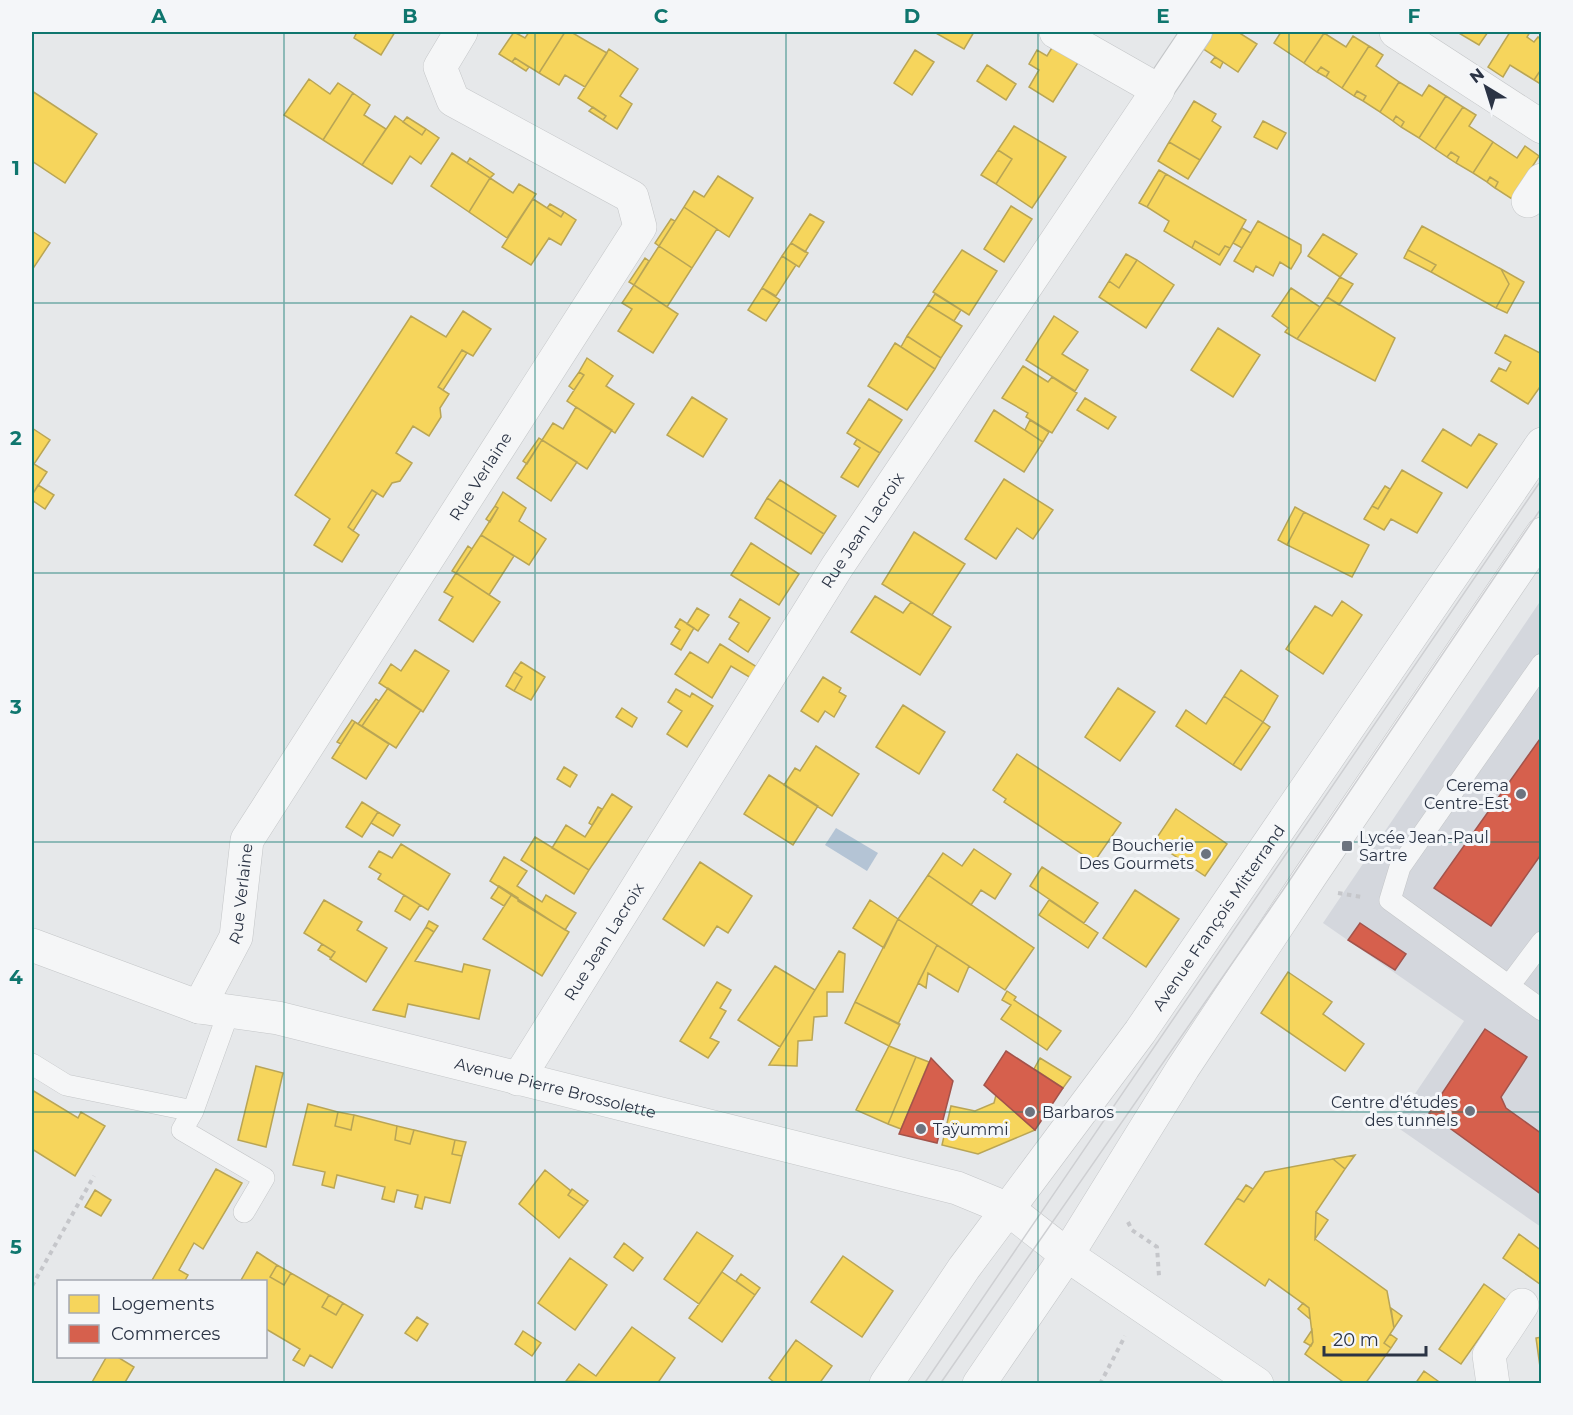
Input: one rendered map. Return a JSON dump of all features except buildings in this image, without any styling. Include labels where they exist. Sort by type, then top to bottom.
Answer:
[{"type":"street","name":"Rue Verlaine","points":[[214,1009],[236,937],[247,840],[640,227],[632,197],[453,100],[440,67],[461,32]]},
{"type":"street","points":[[1056,32],[1158,90],[1197,32]]},
{"type":"street","points":[[1396,32],[1542,127]]},
{"type":"street","name":"Rue Jean Lacroix","points":[[518,1079],[837,567],[1158,90]]},
{"type":"street","name":"Avenue François Mitterrand","points":[[886,1383],[964,1268],[1140,1032],[1542,444]]},
{"type":"street","points":[[979,1383],[1067,1256],[1183,1068],[1542,534]]},
{"type":"street","name":"Avenue Pierre Brossolette","points":[[32,945],[214,1009],[278,1018],[957,1188],[1008,1209],[1067,1256],[1257,1383]]},
{"type":"street","points":[[1493,1383],[1489,1355],[1522,1305]]},
{"type":"lane","points":[[1542,664],[1400,867],[1390,900],[1542,1010]]},
{"type":"lane","points":[[1509,986],[1542,942]]},
{"type":"lane","points":[[214,1009],[193,1111],[182,1130],[264,1178],[244,1212]]},
{"type":"lane","points":[[32,1064],[66,1085],[193,1111]]},
{"type":"path","points":[[1311,875],[1341,895],[1390,900]]},
{"type":"path","points":[[32,1286],[94,1176]]},
{"type":"shaded area","points":[[1541,600],[1541,1227],[1394,1125],[1464,1021],[1323,923]]},
{"type":"water","points":[[836,828],[878,853],[867,871],[825,845]]},
{"type":"tram line","points":[[924,1384],[1542,479]]},
{"type":"tram line","points":[[940,1384],[1283,890],[1542,507]]},
{"type":"place","name":"Cerema Centre-Est","points":[[1521,794]]},
{"type":"place","name":"Lycée Jean-Paul Sartre","points":[[1347,846]]},
{"type":"place","name":"Boucherie Des Gourmets","points":[[1206,854]]},
{"type":"place","name":"Centre d'études des tunnels","points":[[1470,1111]]},
{"type":"place","name":"Barbaros","points":[[1030,1112]]},
{"type":"place","name":"Taÿummi","points":[[921,1129]]}]
